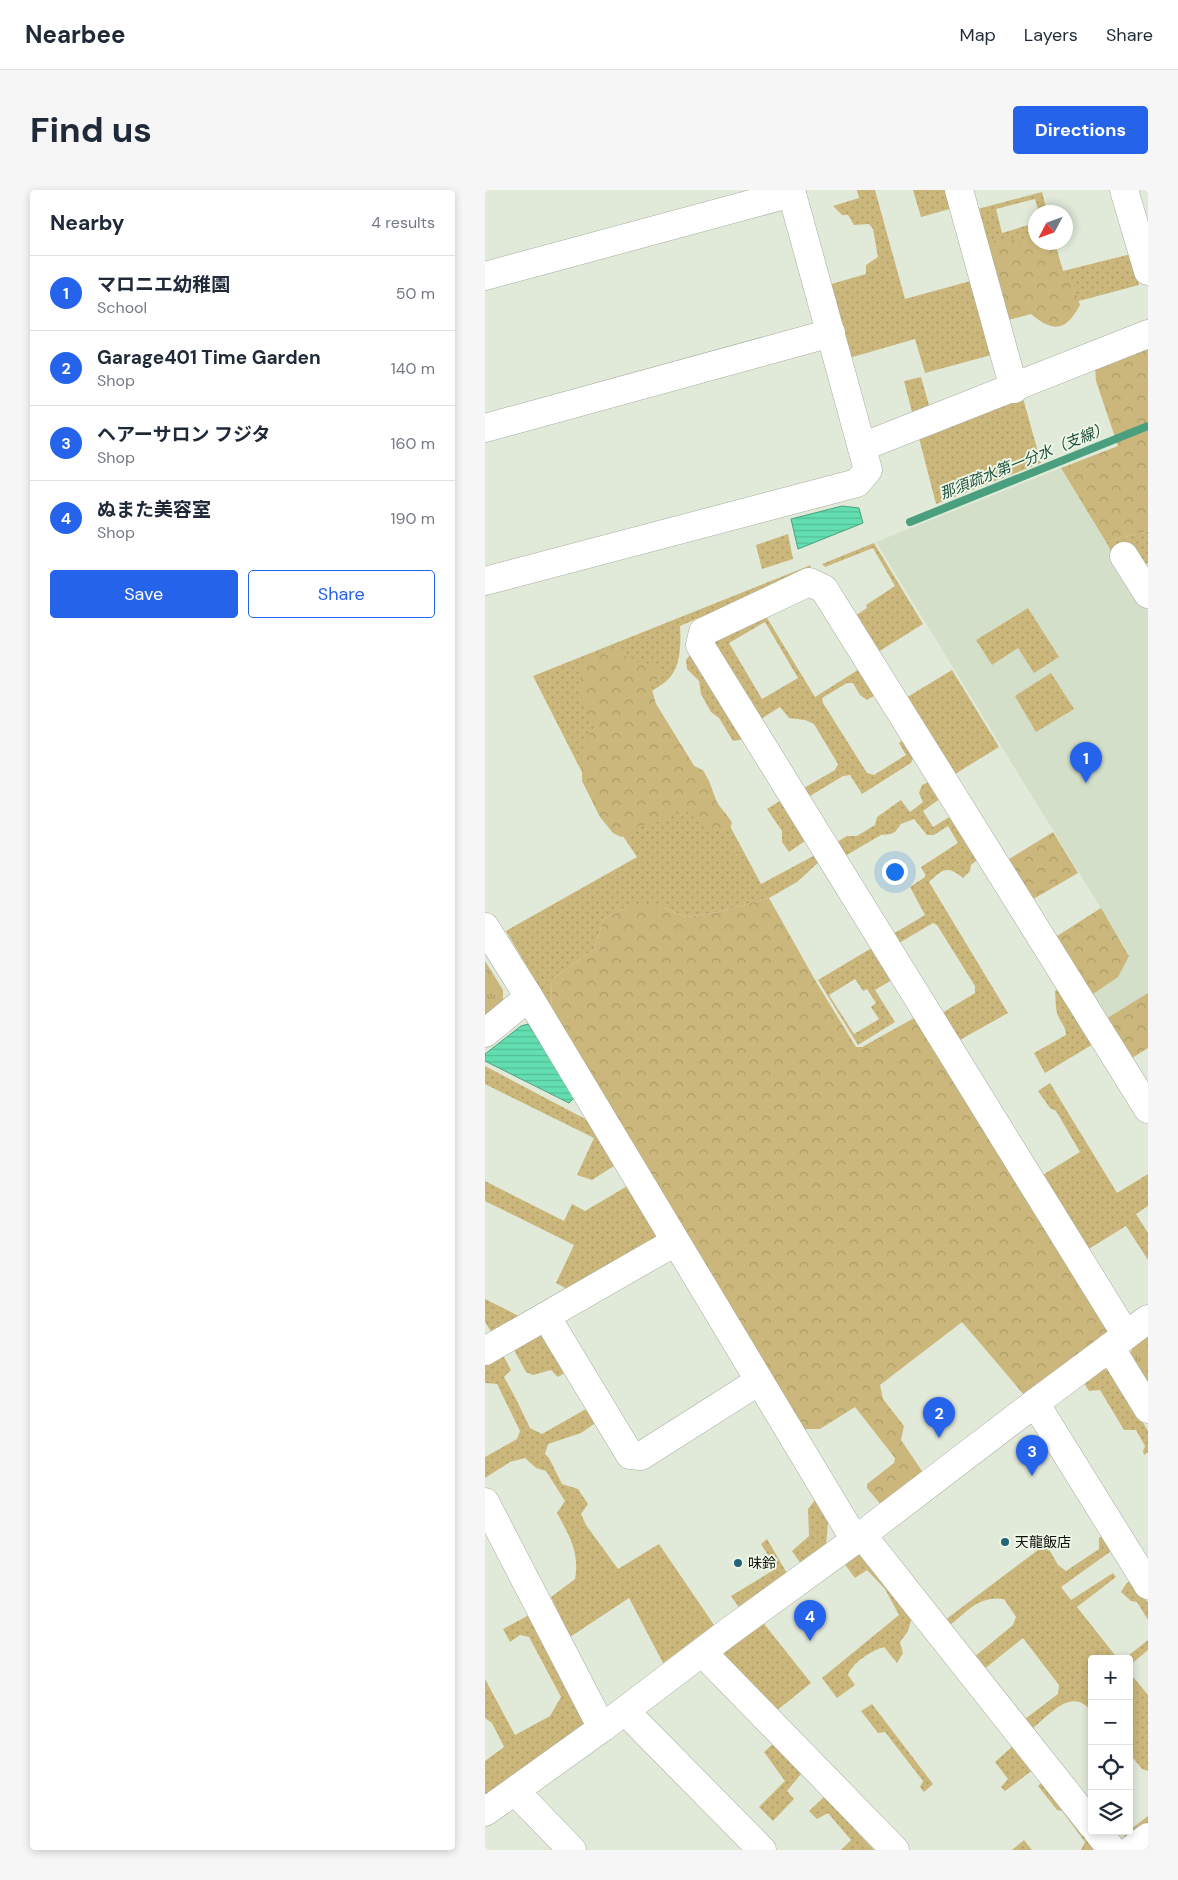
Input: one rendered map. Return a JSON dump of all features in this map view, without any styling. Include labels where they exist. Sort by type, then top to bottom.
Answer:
[{"type":"street","points":[[959,190],[1014,389]]},
{"type":"street","points":[[1124,190],[1148,270]]},
{"type":"street","points":[[485,276],[792,192],[868,470],[857,483],[485,581]]},
{"type":"street","points":[[485,428],[831,333]]},
{"type":"street","points":[[862,447],[1014,389],[1148,334]]},
{"type":"street","points":[[1124,556],[1148,594]]},
{"type":"street","points":[[1148,1109],[824,589],[809,582],[703,632],[700,645],[1118,1341],[1148,1408]]},
{"type":"street","points":[[485,927],[529,997],[759,1381],[859,1538],[1088,1820]]},
{"type":"street","points":[[485,1033],[529,997]]},
{"type":"street","points":[[485,1351],[675,1242]]},
{"type":"street","points":[[545,1316],[630,1455],[641,1456],[759,1381]]},
{"type":"street","points":[[485,1812],[859,1538],[1035,1403],[1148,1320]]},
{"type":"street","points":[[1035,1403],[1148,1585]]},
{"type":"street","points":[[485,1502],[602,1728]]},
{"type":"street","points":[[702,1652],[895,1850]]},
{"type":"street","points":[[625,1711],[762,1850]]},
{"type":"street","points":[[515,1791],[572,1850]]},
{"type":"street","points":[[1100,1835],[1112,1850]]},
{"type":"street","points":[[1131,1850],[1148,1837]]},
{"type":"shaded area","points":[[1061,468],[1148,612],[1148,993],[1104,1020],[1081,984],[1129,954],[876,542]]},
{"type":"shaded area","points":[[842,506],[859,508],[863,523],[798,549],[791,519]]},
{"type":"shaded area","points":[[528,1024],[575,1097],[569,1103],[485,1061],[485,1054],[521,1026]]},
{"type":"green space","points":[[857,190],[875,190],[905,299],[974,280],[995,354],[925,373],[915,339],[849,358],[828,285],[866,274],[866,265],[878,257],[873,229],[869,224],[854,225],[848,215],[842,215],[833,206],[859,198]]},
{"type":"green space","points":[[913,190],[948,190],[953,208],[921,217]]},
{"type":"green space","points":[[1042,192],[1045,205],[1037,205],[1035,199],[996,209],[1002,233],[1028,225],[1028,250],[1057,250],[1063,271],[1131,254],[1139,285],[1004,321],[974,210]]},
{"type":"green space","points":[[1028,238],[1028,250],[1054,250],[1060,269],[1069,274],[1080,305],[1070,320],[1064,324],[1053,326],[1046,324],[1031,314],[1004,321],[983,255],[991,242],[1007,239],[1022,243]]},
{"type":"green space","points":[[1148,346],[1148,531],[1106,542],[1061,468],[1118,446],[1096,381],[1095,367]]},
{"type":"green space","points":[[921,377],[931,412],[908,415],[912,412],[904,381]]},
{"type":"green space","points":[[1023,398],[1041,463],[936,504],[919,438]]},
{"type":"green space","points":[[1148,531],[1148,563],[1141,568],[1112,553],[1106,542]]},
{"type":"green space","points":[[788,534],[793,559],[762,569],[756,545]]},
{"type":"green space","points":[[874,543],[923,624],[878,652],[855,616],[867,608],[866,605],[895,586],[873,548],[825,567],[822,564]]},
{"type":"green space","points":[[811,565],[809,571],[680,626],[680,652],[677,665],[666,681],[649,693],[694,766],[703,770],[716,800],[761,884],[817,854],[821,860],[797,882],[769,898],[718,912],[687,917],[659,906],[628,906],[604,919],[594,949],[551,980],[552,1009],[506,931],[637,857],[587,782],[533,676]]},
{"type":"green space","points":[[1028,608],[1059,657],[1034,673],[1018,648],[992,665],[976,640]]},
{"type":"green space","points":[[764,613],[815,697],[861,668],[877,694],[867,700],[860,695],[853,683],[847,683],[822,698],[823,703],[867,773],[874,775],[906,755],[899,743],[904,739],[914,755],[911,763],[862,794],[850,775],[843,776],[810,796],[804,788],[835,770],[838,764],[814,724],[805,720],[789,718],[780,707],[756,722],[712,638]],"holes":[[[765,622],[798,678],[762,699],[729,643]]]},
{"type":"green space","points":[[616,648],[633,661],[649,664],[655,663],[660,675],[651,686],[656,704],[694,766],[706,777],[716,801],[729,817],[732,823],[726,831],[710,828],[688,812],[678,811],[655,823],[638,826],[632,833],[621,837],[613,833],[600,817],[582,781],[582,746],[594,727],[583,701],[580,679],[583,659]]},
{"type":"green space","points":[[694,650],[745,739],[733,741],[719,718],[711,712],[701,694],[699,681],[687,669],[686,660]]},
{"type":"green space","points":[[952,670],[999,747],[950,777],[904,699]]},
{"type":"green space","points":[[1051,673],[1074,709],[1036,732],[1015,696]]},
{"type":"green space","points":[[931,781],[941,798],[923,811],[933,827],[951,816],[977,860],[971,865],[970,871],[963,878],[953,871],[945,870],[929,882],[1008,1013],[958,1041],[942,1013],[975,993],[975,986],[937,925],[933,923],[899,943],[893,934],[925,915],[910,887],[925,877],[921,867],[958,843],[948,826],[934,835],[927,835],[914,819],[901,824],[895,832],[881,835],[845,856],[837,842],[847,836],[857,836],[875,825],[877,817],[901,800],[910,812],[923,802],[919,793],[922,785]]},
{"type":"green space","points":[[783,799],[808,839],[789,852],[782,842],[782,831],[767,809]]},
{"type":"green space","points":[[1053,832],[1078,873],[1030,901],[1006,861]]},
{"type":"green space","points":[[769,898],[815,980],[856,1047],[862,1047],[914,1018],[921,1019],[1117,1336],[1025,1396],[962,1322],[880,1385],[883,1399],[904,1426],[901,1440],[924,1474],[882,1506],[867,1488],[867,1484],[894,1463],[895,1458],[855,1407],[820,1429],[802,1429],[552,1009],[551,980],[594,949],[604,919],[628,906],[659,906],[687,917],[718,912]]},
{"type":"green space","points":[[1101,908],[1129,956],[1118,977],[1090,996],[1054,938]]},
{"type":"green space","points":[[875,946],[895,978],[875,990],[895,1022],[858,1045],[818,980]],"holes":[[[855,979],[863,991],[867,989],[876,1003],[871,1007],[879,1019],[854,1034],[829,995]]]},
{"type":"green space","points":[[485,961],[503,990],[503,1001],[485,1016]]},
{"type":"green space","points":[[1061,987],[1095,1043],[1045,1073],[1034,1053],[1066,1035],[1056,1007],[1055,991]]},
{"type":"green space","points":[[1148,993],[1148,1048],[1129,1060],[1104,1020]]},
{"type":"green space","points":[[485,1066],[591,1122],[617,1164],[592,1180],[577,1175],[594,1138],[485,1084]]},
{"type":"green space","points":[[1050,1083],[1117,1193],[1148,1174],[1148,1206],[1136,1214],[1148,1233],[1148,1260],[1126,1226],[1087,1250],[1041,1176],[1080,1152],[1056,1111],[1050,1108],[1038,1091]]},
{"type":"green space","points":[[485,1181],[564,1221],[572,1204],[585,1211],[629,1185],[662,1241],[567,1289],[556,1283],[574,1245],[485,1201]]},
{"type":"green space","points":[[485,1299],[519,1316],[492,1333],[485,1322]]},
{"type":"green space","points":[[1148,1330],[1148,1383],[1130,1354],[1136,1339]]},
{"type":"green space","points":[[545,1331],[569,1370],[558,1377],[551,1370],[533,1375],[526,1372],[514,1350]]},
{"type":"green space","points":[[503,1355],[511,1370],[504,1377],[530,1428],[542,1434],[593,1405],[597,1422],[581,1433],[548,1444],[545,1454],[549,1458],[562,1484],[578,1489],[588,1504],[581,1514],[586,1525],[618,1569],[659,1544],[714,1625],[663,1663],[629,1598],[570,1637],[551,1597],[575,1579],[575,1552],[557,1513],[565,1501],[546,1471],[536,1468],[525,1458],[510,1462],[485,1478],[485,1457],[517,1439],[520,1431],[497,1384],[485,1383],[485,1365]]},
{"type":"green space","points":[[1099,1368],[1112,1371],[1148,1431],[1148,1452],[1144,1455],[1145,1446],[1136,1430],[1124,1430],[1100,1390],[1089,1391],[1082,1380]]},
{"type":"green space","points":[[815,1500],[828,1522],[826,1546],[801,1564],[792,1551],[809,1536],[808,1509]]},
{"type":"green space","points":[[1104,1533],[1114,1549],[1061,1587],[1071,1600],[1113,1573],[1116,1577],[1077,1607],[1115,1655],[1088,1655],[1088,1708],[1077,1702],[1069,1702],[1054,1710],[1033,1728],[1025,1719],[1058,1694],[1059,1685],[1023,1638],[983,1670],[973,1658],[1013,1625],[1016,1617],[1004,1599],[988,1599],[974,1605],[950,1625],[945,1620],[1046,1544],[1058,1565],[1066,1571],[1099,1549],[1099,1538]]},
{"type":"green space","points":[[767,1539],[788,1575],[740,1609],[731,1596],[772,1571],[773,1563],[761,1544]]},
{"type":"green space","points":[[855,1555],[865,1555],[912,1617],[908,1631],[900,1642],[903,1653],[897,1663],[884,1647],[868,1654],[850,1670],[848,1675],[855,1685],[837,1698],[822,1678],[899,1615],[885,1589],[867,1570],[855,1578],[843,1562]]},
{"type":"green space","points":[[1132,1579],[1148,1603],[1148,1620],[1137,1602],[1131,1601],[1121,1592]]},
{"type":"green space","points":[[533,1613],[586,1716],[582,1730],[485,1803],[485,1761],[504,1747],[492,1723],[485,1718],[485,1679],[515,1735],[550,1716],[561,1697],[529,1637],[520,1635],[510,1642],[503,1629]]},
{"type":"green space","points":[[761,1620],[811,1683],[775,1712],[724,1660],[724,1647]]},
{"type":"green space","points":[[1148,1640],[1148,1650],[1133,1663],[1133,1655],[1129,1655]]},
{"type":"green space","points":[[1133,1677],[1148,1695],[1148,1771],[1142,1769],[1133,1758]]},
{"type":"green space","points":[[872,1704],[933,1784],[924,1792],[920,1787],[923,1781],[885,1732],[878,1733],[861,1711]]},
{"type":"green space","points":[[773,1744],[801,1774],[787,1791],[794,1799],[773,1821],[759,1807],[785,1781],[764,1752]]},
{"type":"green space","points":[[1014,1745],[1034,1769],[1005,1791],[1001,1787],[1008,1779],[995,1762]]},
{"type":"green space","points":[[1043,1781],[1096,1850],[1081,1850],[1085,1842],[1062,1811],[1057,1810],[1038,1786]]},
{"type":"green space","points":[[824,1797],[874,1850],[841,1850],[851,1840],[828,1813],[817,1819],[809,1811]]},
{"type":"green space","points":[[1148,1816],[1148,1823],[1133,1835],[1133,1827]]},
{"type":"green space","points":[[1123,1835],[1133,1835],[1128,1839]]},
{"type":"green space","points":[[1024,1840],[1032,1850],[1012,1850]]},
{"type":"waterway","name":"那須疏水第一分水（支線）","points":[[910,522],[1148,426]]},
{"type":"place","name":"マロニエ幼稚園","points":[[1086,783]]},
{"type":"place","name":"Garage401 Time Garden","points":[[939,1438]]},
{"type":"place","name":"ヘアーサロン フジタ","points":[[1032,1476]]},
{"type":"place","name":"天龍飯店","points":[[1005,1542]]},
{"type":"place","name":"味鈴","points":[[738,1563]]},
{"type":"place","name":"ぬまた美容室","points":[[810,1641]]}]
